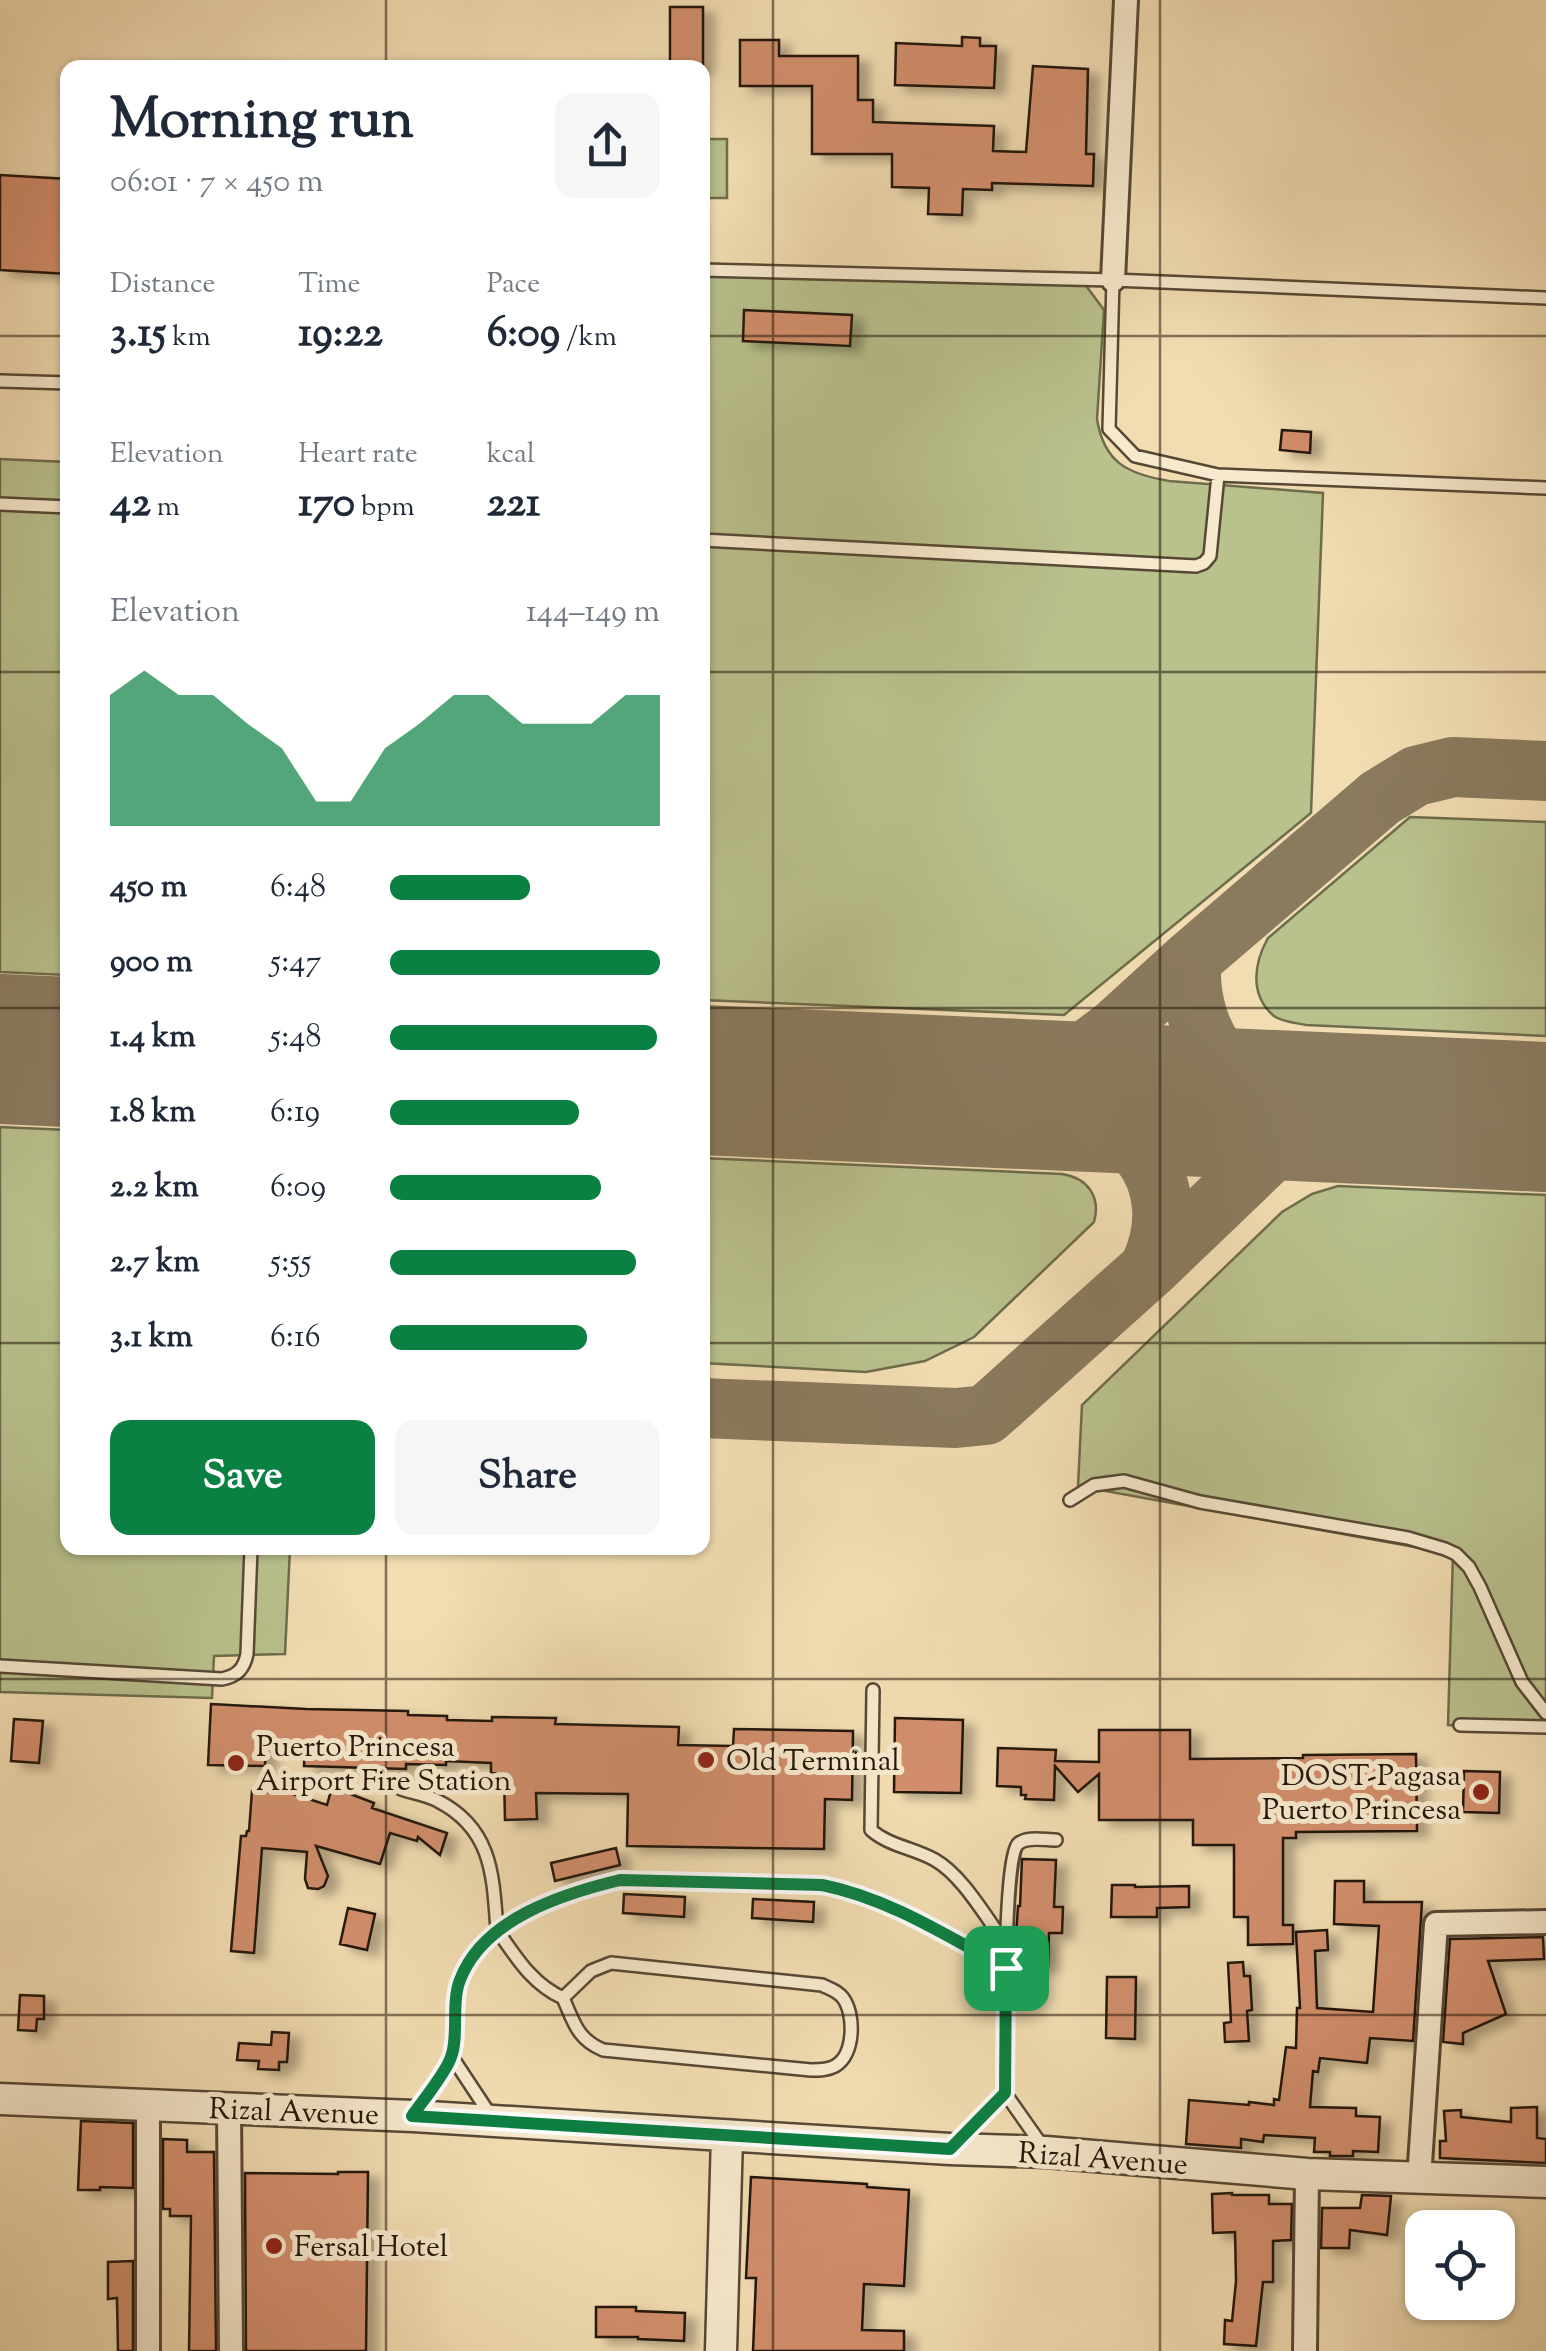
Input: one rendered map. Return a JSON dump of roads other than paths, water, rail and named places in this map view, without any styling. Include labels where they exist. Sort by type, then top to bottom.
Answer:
[{"type":"street","points":[[1113,280],[1126,0]]},
{"type":"street","points":[[1420,2179],[1436,1924],[1546,1922]]},
{"type":"street","name":"Rizal Avenue","points":[[0,2099],[412,2116],[1046,2152],[1307,2174],[1546,2182]]},
{"type":"street","points":[[148,2105],[148,2351]]},
{"type":"street","points":[[229,2108],[231,2351]]},
{"type":"street","points":[[721,2351],[727,2136]]},
{"type":"street","points":[[1305,2351],[1307,2174]]},
{"type":"lane","points":[[710,270],[1113,280],[1546,298]]},
{"type":"lane","points":[[1113,280],[1109,430],[1134,456],[1218,475],[1546,488]]},
{"type":"lane","points":[[0,381],[60,383]]},
{"type":"lane","points":[[710,540],[1196,566],[1210,556],[1218,475]]},
{"type":"lane","points":[[0,504],[60,508]]},
{"type":"lane","points":[[1070,1500],[1094,1484],[1124,1481],[1200,1502],[1408,1538],[1445,1548],[1469,1567],[1522,1682],[1546,1713]]},
{"type":"lane","points":[[0,1666],[231,1677],[246,1664],[251,1555]]},
{"type":"lane","points":[[873,1690],[871,1830],[880,1838],[936,1860],[969,1894],[1006,1944]]},
{"type":"lane","points":[[1460,1725],[1546,1727]]},
{"type":"lane","points":[[400,1790],[438,1801],[464,1820],[479,1839],[490,1859],[497,1930],[527,1972],[549,1992],[563,1998],[580,2035],[589,2044],[602,2050],[810,2070],[835,2066],[848,2050],[848,2006],[841,1994],[822,1985],[611,1963],[590,1972],[563,1998]]},
{"type":"lane","points":[[1046,2152],[1005,2093],[1006,1944],[1014,1850],[1025,1840],[1056,1840]]},
{"type":"lane","points":[[412,2116],[452,2057],[458,1984],[474,1954],[497,1930],[555,1900],[620,1880],[822,1885],[876,1901],[1006,1968]]},
{"type":"lane","points":[[452,2057],[494,2121]]},
{"type":"lane","points":[[950,2149],[1005,2093]]},
{"type":"place","name":"Old Terminal","points":[[706,1760]]},
{"type":"place","name":"Puerto Princesa Airport Fire Station","points":[[236,1763]]},
{"type":"place","name":"DOST-Pagasa Puerto Princesa","points":[[1481,1792]]},
{"type":"place","name":"Fersal Hotel","points":[[274,2246]]}]
